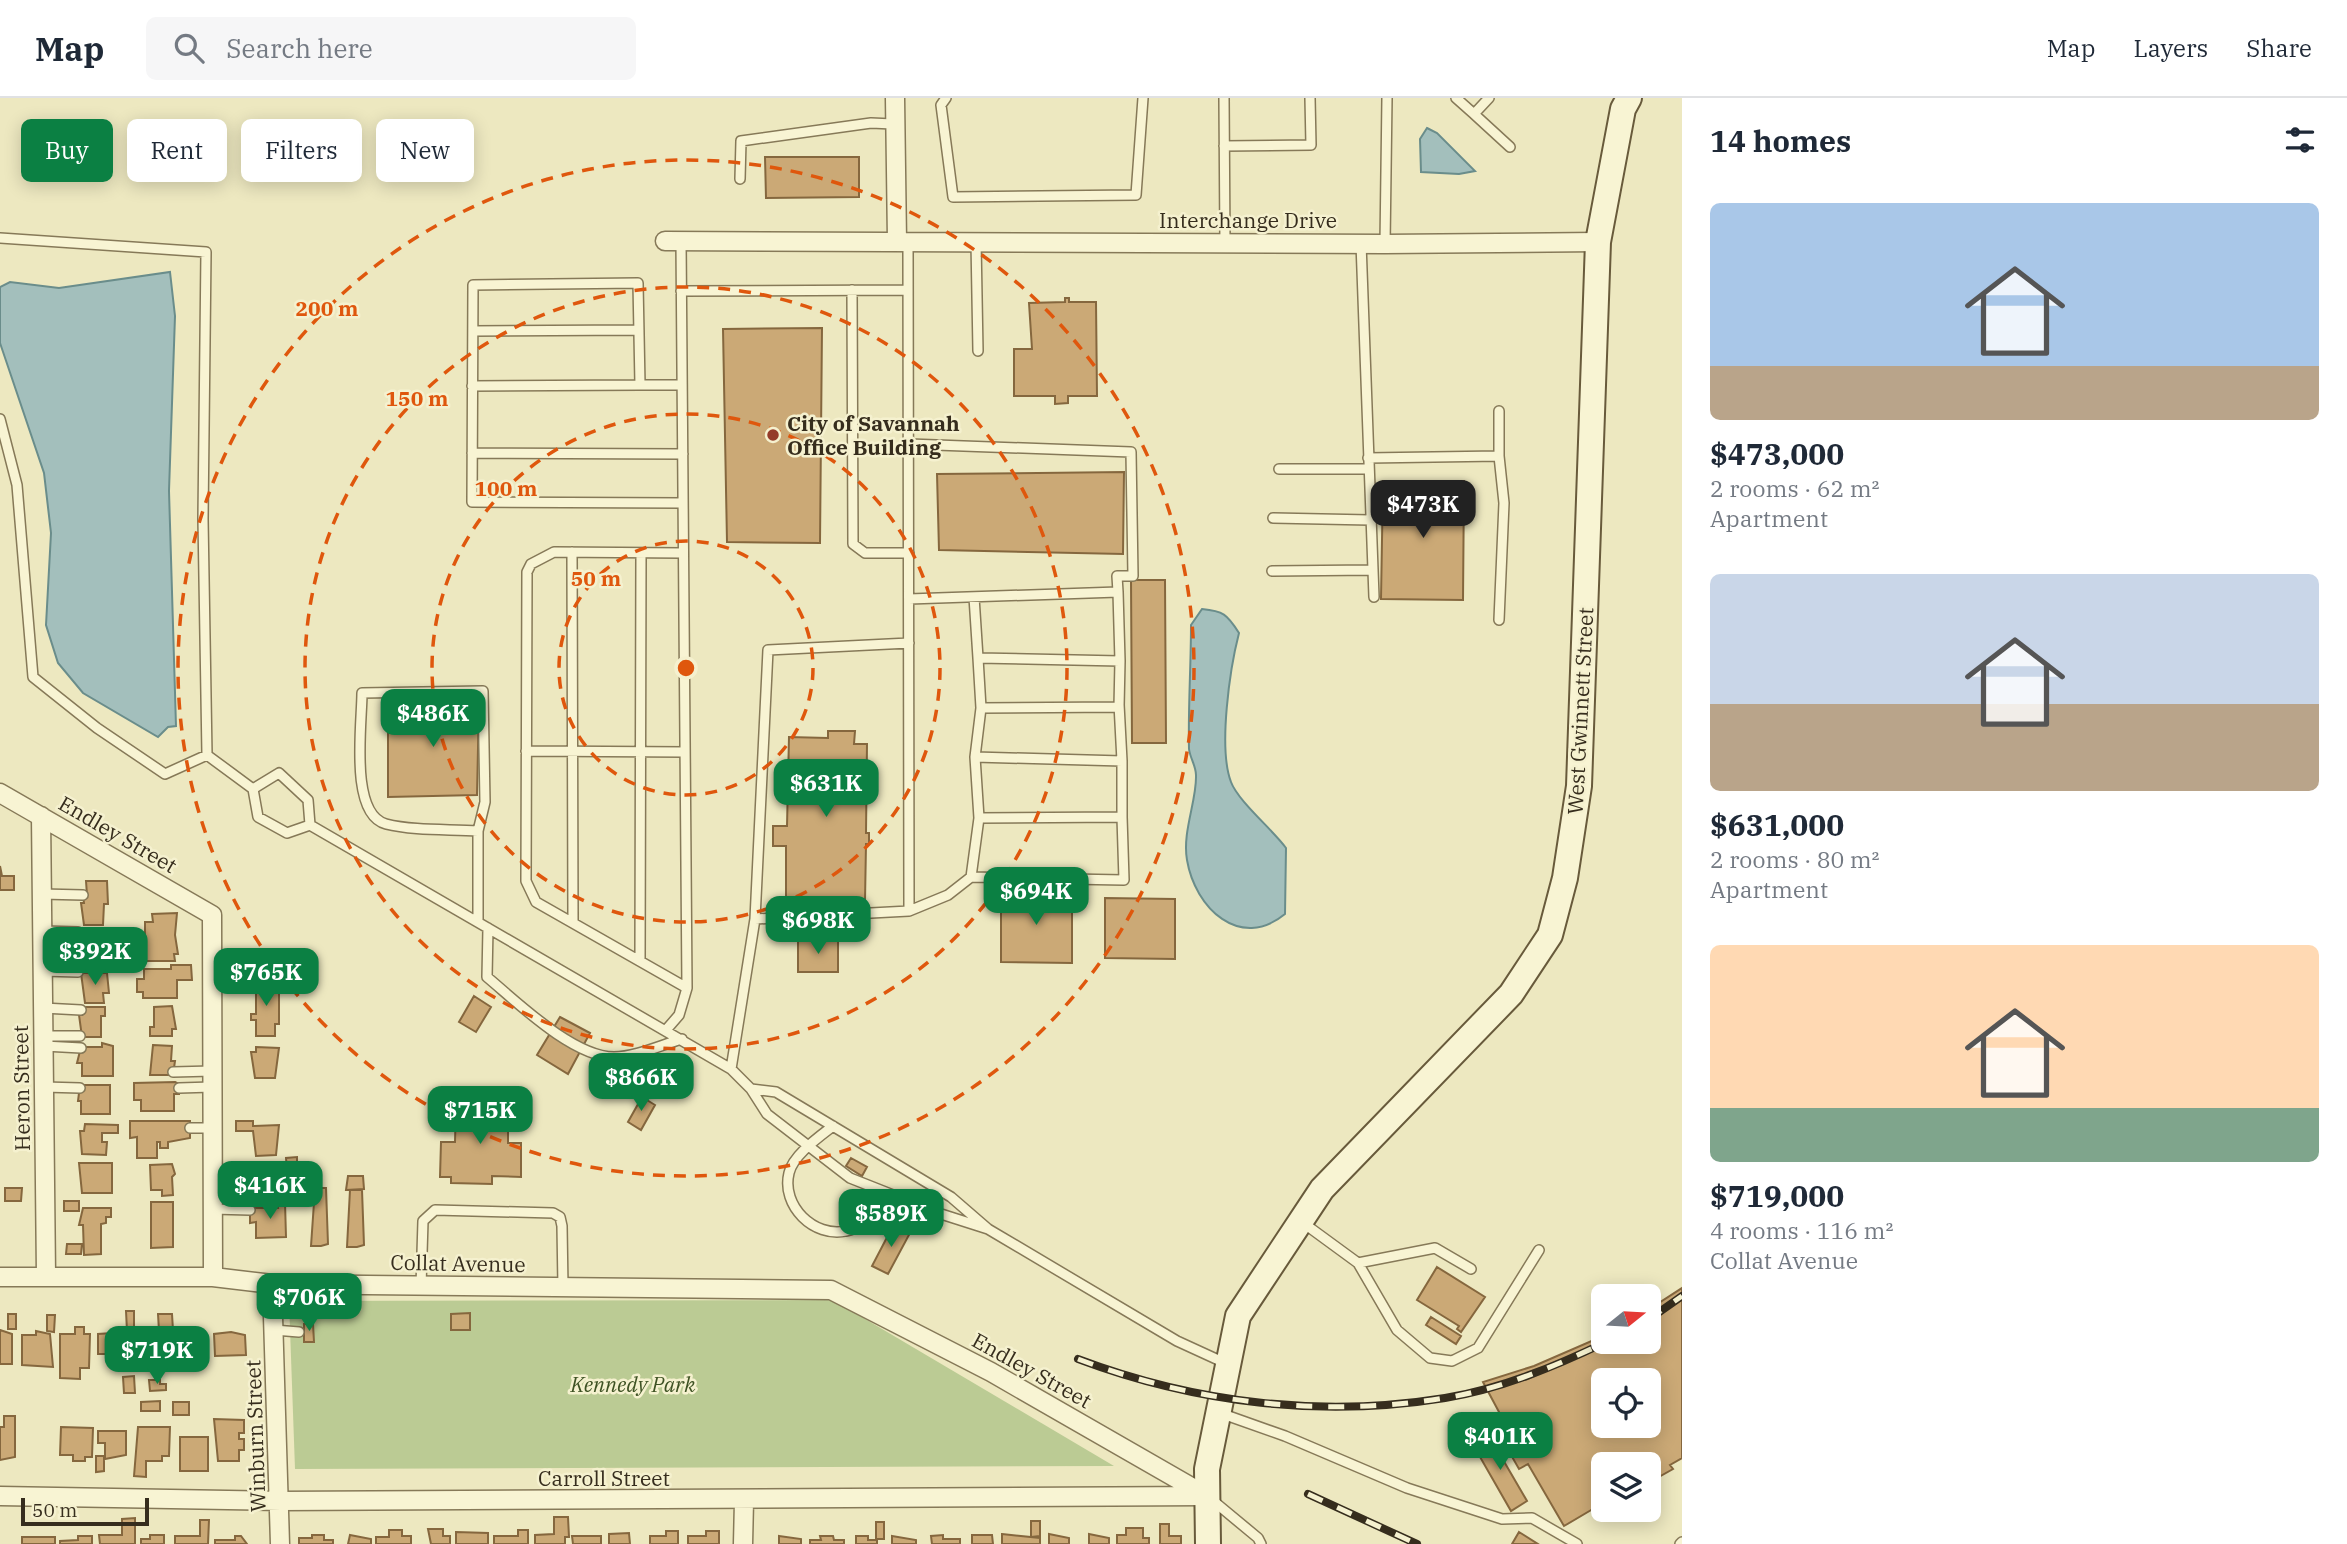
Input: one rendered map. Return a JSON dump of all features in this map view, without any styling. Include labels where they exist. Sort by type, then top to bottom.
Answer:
[{"type":"main road","name":"West Gwinnett Street","points":[[1208,1544],[1207,1469],[1238,1316],[1322,1189],[1511,993],[1550,935],[1565,878],[1579,786],[1598,242],[1623,109],[1629,98]]},
{"type":"street","points":[[895,98],[893,124],[903,241]]},
{"type":"street","name":"Interchange Drive","points":[[673,241],[1225,244],[1598,242]]},
{"type":"street","name":"Endley Street","points":[[0,793],[212,915],[212,1079]]},
{"type":"street","name":"Heron Street","points":[[41,816],[46,1275]]},
{"type":"street","points":[[212,1079],[213,1277]]},
{"type":"street","name":"Collat Avenue","points":[[0,1278],[46,1275],[213,1277],[272,1284],[831,1290]]},
{"type":"street","name":"Winburn Street","points":[[272,1284],[281,1501],[280,1544]]},
{"type":"street","name":"Endley Street","points":[[831,1290],[991,1372],[1207,1496]]},
{"type":"street","name":"Carroll Street","points":[[0,1496],[281,1501],[744,1501],[1207,1496]]},
{"type":"street","points":[[743,1544],[744,1501]]},
{"type":"lane","points":[[946,98],[941,105],[953,197],[1136,195],[1143,98]]},
{"type":"lane","points":[[1224,98],[1225,244]]},
{"type":"lane","points":[[1224,146],[1311,145],[1310,98]]},
{"type":"lane","points":[[1385,244],[1387,98]]},
{"type":"lane","points":[[1456,98],[1510,147]]},
{"type":"lane","points":[[1474,114],[1489,98]]},
{"type":"lane","points":[[740,179],[741,141],[871,123],[893,124]]},
{"type":"lane","points":[[0,238],[206,252],[203,519],[207,755]]},
{"type":"lane","points":[[666,1030],[679,1015],[687,988],[681,291],[673,241]]},
{"type":"lane","points":[[903,241],[908,290],[909,911]]},
{"type":"lane","points":[[976,242],[978,351]]},
{"type":"lane","points":[[1361,243],[1374,597]]},
{"type":"lane","points":[[640,385],[638,283],[473,285],[472,502],[683,503]]},
{"type":"lane","points":[[852,290],[853,544],[865,553],[909,554]]},
{"type":"lane","points":[[681,291],[908,290]]},
{"type":"lane","points":[[473,331],[639,330]]},
{"type":"lane","points":[[472,386],[682,385]]},
{"type":"lane","points":[[1499,411],[1499,456],[1504,503],[1499,620]]},
{"type":"lane","points":[[0,419],[17,485],[33,677],[97,728],[165,774],[207,755]]},
{"type":"lane","points":[[755,919],[909,911],[948,895],[971,877],[1124,880],[1117,576],[1133,576],[1131,452],[909,444]]},
{"type":"lane","points":[[472,453],[682,454]]},
{"type":"lane","points":[[1368,458],[1499,456]]},
{"type":"lane","points":[[1279,469],[1368,469]]},
{"type":"lane","points":[[1273,518],[1370,520]]},
{"type":"lane","points":[[684,553],[555,552],[531,564],[527,572],[526,881],[536,901],[687,988]]},
{"type":"lane","points":[[572,552],[573,923]]},
{"type":"lane","points":[[640,961],[641,553]]},
{"type":"lane","points":[[1272,571],[1373,570]]},
{"type":"lane","points":[[909,599],[1118,592]]},
{"type":"lane","points":[[971,877],[979,818],[975,757],[981,708],[974,597]]},
{"type":"lane","points":[[731,1069],[755,919],[768,650],[909,643]]},
{"type":"lane","points":[[978,658],[1120,661]]},
{"type":"lane","points":[[478,831],[384,823],[370,814],[361,795],[362,693],[483,691],[485,802],[478,831],[478,922]]},
{"type":"lane","points":[[981,708],[1119,708],[1119,704]]},
{"type":"lane","points":[[526,751],[685,752]]},
{"type":"lane","points":[[207,755],[253,789],[258,817],[287,833],[310,825],[731,1069],[751,1088],[767,1114],[850,1178],[988,1229]]},
{"type":"lane","points":[[975,757],[1122,761]]},
{"type":"lane","points":[[253,789],[279,773],[308,800],[310,825]]},
{"type":"lane","points":[[979,818],[1122,817]]},
{"type":"lane","points":[[42,894],[83,895]]},
{"type":"lane","points":[[488,928],[487,977],[552,1031],[582,1047],[613,1057],[682,1039]]},
{"type":"lane","points":[[43,932],[78,932]]},
{"type":"lane","points":[[43,971],[78,972]]},
{"type":"lane","points":[[43,1008],[81,1010]]},
{"type":"lane","points":[[44,1041],[80,1036]]},
{"type":"lane","points":[[44,1041],[81,1048]]},
{"type":"lane","points":[[173,1072],[212,1079]]},
{"type":"lane","points":[[179,1088],[212,1079]]},
{"type":"lane","points":[[44,1087],[80,1088]]},
{"type":"lane","points":[[751,1088],[776,1092],[951,1197],[988,1229],[1177,1340],[1228,1364]]},
{"type":"lane","points":[[833,1126],[808,1146],[789,1171],[789,1198],[808,1225],[829,1233],[849,1231],[901,1198]]},
{"type":"lane","points":[[190,1128],[212,1128]]},
{"type":"lane","points":[[213,1209],[250,1210]]},
{"type":"lane","points":[[421,1286],[423,1221],[435,1210],[554,1213],[560,1217],[562,1226],[563,1287]]},
{"type":"lane","points":[[1301,1221],[1358,1263],[1397,1330],[1430,1358],[1452,1361],[1478,1348],[1539,1250]]},
{"type":"lane","points":[[1358,1263],[1435,1248],[1471,1269]]},
{"type":"lane","points":[[274,1330],[299,1332]]},
{"type":"lane","points":[[1218,1413],[1285,1436],[1419,1492],[1502,1519],[1532,1518],[1577,1544]]},
{"type":"lane","points":[[1207,1496],[1258,1538],[1261,1544]]},
{"type":"green space","name":"Kennedy Park","points":[[833,1300],[1114,1466],[295,1469],[289,1301]]},
{"type":"water","points":[[1427,128],[1437,133],[1475,171],[1459,174],[1421,172],[1420,139]]},
{"type":"water","points":[[170,272],[175,316],[169,491],[176,726],[168,727],[158,737],[83,693],[58,663],[46,625],[51,533],[44,473],[0,343],[0,287],[10,282],[59,288]]},
{"type":"water","points":[[1202,609],[1224,615],[1239,633],[1232,666],[1225,729],[1227,767],[1231,782],[1241,798],[1286,848],[1285,914],[1268,924],[1252,928],[1236,926],[1222,919],[1210,908],[1199,894],[1187,860],[1186,838],[1196,775],[1189,749],[1191,625]]},
{"type":"building","points":[[765,157],[859,157],[859,197],[766,198]]},
{"type":"building","points":[[1065,298],[1069,298],[1069,302],[1096,302],[1097,396],[1068,396],[1068,403],[1055,404],[1055,396],[1014,396],[1014,349],[1032,349],[1029,303],[1065,302]]},
{"type":"building","name":"City of Savannah Office Building","points":[[822,328],[820,543],[727,542],[723,329]]},
{"type":"building","points":[[1124,472],[1123,554],[939,550],[937,474]]},
{"type":"building","points":[[1383,481],[1464,481],[1463,600],[1381,599]]},
{"type":"building","points":[[1131,580],[1165,580],[1166,743],[1132,743]]},
{"type":"building","points":[[388,701],[479,702],[477,795],[388,797]]},
{"type":"building","points":[[828,731],[855,731],[854,744],[867,744],[866,833],[869,833],[869,844],[866,844],[865,901],[786,900],[786,846],[773,846],[773,826],[787,826],[789,737],[828,738]]},
{"type":"building","points":[[0,866],[2,876],[14,876],[14,890],[0,890]]},
{"type":"building","points":[[86,881],[107,881],[108,904],[104,904],[103,925],[84,925],[81,903],[84,903],[83,895],[87,895]]},
{"type":"building","points":[[1001,891],[1072,892],[1072,963],[1001,962]]},
{"type":"building","points":[[1105,898],[1175,899],[1175,959],[1105,958]]},
{"type":"building","points":[[177,913],[175,935],[178,954],[174,954],[175,961],[145,961],[145,922],[153,922],[152,914]]},
{"type":"building","points":[[84,932],[107,932],[104,962],[84,962],[84,947],[81,947]]},
{"type":"building","points":[[798,939],[838,939],[838,972],[798,972]]},
{"type":"building","points":[[171,965],[191,965],[192,980],[177,980],[177,998],[143,998],[143,992],[137,992],[137,979],[144,979],[144,969],[171,969]]},
{"type":"building","points":[[81,973],[107,973],[109,993],[103,993],[104,1003],[85,1003]]},
{"type":"building","points":[[256,974],[268,974],[268,993],[279,993],[279,1024],[275,1024],[275,1036],[256,1036],[256,1020],[251,1020],[251,1014],[256,1014]]},
{"type":"building","points":[[474,996],[491,1007],[476,1032],[459,1022]]},
{"type":"building","points":[[172,1006],[176,1029],[172,1029],[172,1036],[150,1036],[150,1027],[154,1027],[154,1007]]},
{"type":"building","points":[[82,1007],[105,1007],[105,1016],[101,1016],[101,1037],[82,1037],[79,1015],[82,1015]]},
{"type":"building","points":[[560,1017],[590,1033],[568,1074],[537,1055]]},
{"type":"building","points":[[102,1043],[113,1046],[113,1076],[82,1076],[82,1063],[77,1063],[81,1047],[102,1047]]},
{"type":"building","points":[[153,1045],[172,1046],[171,1061],[175,1061],[173,1075],[150,1075]]},
{"type":"building","points":[[256,1047],[279,1048],[275,1078],[255,1078],[251,1052],[256,1052]]},
{"type":"building","points":[[134,1083],[179,1084],[179,1094],[174,1094],[174,1111],[141,1111],[141,1100],[134,1100]]},
{"type":"building","points":[[80,1085],[110,1085],[110,1114],[81,1114],[81,1101],[78,1101]]},
{"type":"building","points":[[642,1097],[655,1105],[641,1130],[628,1122]]},
{"type":"building","points":[[456,1104],[508,1105],[508,1143],[521,1143],[521,1177],[492,1176],[492,1184],[451,1183],[451,1177],[440,1177],[441,1142],[455,1142]]},
{"type":"building","points":[[130,1121],[190,1121],[190,1138],[168,1142],[168,1148],[160,1148],[160,1142],[157,1142],[157,1158],[137,1158],[137,1137],[130,1138]]},
{"type":"building","points":[[236,1121],[253,1121],[253,1126],[279,1125],[276,1155],[256,1156],[253,1131],[236,1131]]},
{"type":"building","points":[[85,1124],[118,1125],[118,1133],[102,1133],[102,1142],[107,1142],[106,1155],[82,1154],[80,1131],[84,1131]]},
{"type":"building","points":[[297,1157],[297,1171],[287,1171],[286,1158]]},
{"type":"building","points":[[851,1158],[867,1167],[862,1176],[846,1166]]},
{"type":"building","points":[[79,1163],[112,1163],[112,1193],[82,1193]]},
{"type":"building","points":[[172,1164],[175,1174],[172,1177],[173,1195],[162,1196],[162,1190],[151,1190],[150,1165]]},
{"type":"building","points":[[257,1164],[280,1166],[280,1174],[276,1174],[276,1194],[256,1194],[256,1179],[253,1179]]},
{"type":"building","points":[[348,1176],[363,1176],[364,1189],[346,1190]]},
{"type":"building","points":[[5,1188],[22,1188],[21,1201],[5,1201]]},
{"type":"building","points":[[315,1188],[326,1188],[328,1244],[321,1246],[311,1246]]},
{"type":"building","points":[[350,1190],[362,1190],[364,1245],[357,1247],[347,1247]]},
{"type":"building","points":[[64,1201],[79,1201],[79,1211],[64,1211]]},
{"type":"building","points":[[151,1202],[173,1202],[173,1247],[151,1248]]},
{"type":"building","points":[[277,1202],[285,1202],[286,1237],[256,1238],[256,1222],[250,1223],[250,1208],[278,1208]]},
{"type":"building","points":[[83,1208],[111,1208],[111,1217],[106,1217],[106,1223],[101,1224],[101,1254],[84,1255],[83,1225],[79,1225]]},
{"type":"building","points":[[894,1224],[910,1233],[888,1274],[872,1266]]},
{"type":"building","points":[[67,1244],[82,1244],[81,1254],[66,1254]]},
{"type":"building","points":[[1437,1267],[1485,1297],[1461,1332],[1457,1329],[1459,1326],[1417,1300]]},
{"type":"building","points":[[1682,1288],[1682,1458],[1670,1465],[1673,1469],[1661,1476],[1661,1452],[1591,1452],[1591,1510],[1564,1526],[1528,1464],[1519,1469],[1511,1455],[1515,1453],[1510,1442],[1514,1440],[1483,1382],[1534,1366],[1591,1341],[1591,1354],[1661,1354],[1661,1302]]},
{"type":"building","points":[[126,1311],[134,1311],[134,1331],[127,1331]]},
{"type":"building","points":[[470,1313],[470,1330],[451,1330],[451,1314]]},
{"type":"building","points":[[8,1314],[16,1314],[16,1329],[8,1329]]},
{"type":"building","points":[[158,1314],[172,1314],[173,1330],[159,1331]]},
{"type":"building","points":[[47,1315],[55,1315],[54,1332],[47,1331]]},
{"type":"building","points":[[1431,1317],[1461,1336],[1456,1344],[1426,1325]]},
{"type":"building","points":[[304,1324],[313,1324],[314,1342],[304,1342]]},
{"type":"building","points":[[75,1327],[84,1327],[84,1334],[90,1334],[89,1368],[80,1368],[80,1379],[60,1378],[60,1334],[75,1334]]},
{"type":"building","points":[[0,1330],[12,1334],[12,1364],[0,1364]]},
{"type":"building","points":[[36,1331],[50,1334],[53,1367],[22,1365],[22,1335],[36,1335]]},
{"type":"building","points":[[202,1331],[206,1334],[206,1355],[176,1356],[175,1334]]},
{"type":"building","points":[[128,1332],[128,1357],[120,1357],[120,1363],[110,1363],[110,1354],[98,1354],[98,1334]]},
{"type":"building","points":[[151,1332],[167,1334],[167,1366],[137,1366],[137,1334],[151,1335]]},
{"type":"building","points":[[231,1332],[245,1335],[246,1355],[215,1356],[214,1334]]},
{"type":"building","points":[[134,1376],[135,1393],[124,1393],[123,1377]]},
{"type":"building","points":[[149,1380],[160,1380],[160,1384],[166,1384],[166,1390],[150,1391]]},
{"type":"building","points":[[160,1401],[160,1411],[141,1411],[141,1402]]},
{"type":"building","points":[[173,1402],[189,1402],[189,1415],[173,1415]]},
{"type":"building","points":[[4,1416],[15,1416],[15,1457],[0,1460],[0,1427],[4,1427]]},
{"type":"building","points":[[214,1419],[244,1420],[244,1433],[239,1433],[239,1439],[244,1439],[244,1450],[239,1450],[239,1461],[218,1461]]},
{"type":"building","points":[[61,1427],[93,1428],[92,1457],[85,1457],[85,1461],[73,1461],[73,1455],[60,1455]]},
{"type":"building","points":[[138,1427],[170,1427],[169,1456],[162,1456],[162,1461],[146,1461],[146,1477],[134,1476]]},
{"type":"building","points":[[98,1431],[126,1431],[126,1455],[105,1459],[105,1443],[98,1443]]},
{"type":"building","points":[[1488,1434],[1527,1501],[1511,1511],[1472,1443]]},
{"type":"building","points":[[180,1437],[208,1437],[208,1471],[180,1471]]},
{"type":"building","points":[[96,1456],[104,1456],[104,1471],[96,1472]]},
{"type":"building","points":[[554,1517],[568,1517],[569,1537],[565,1537],[565,1544],[535,1544],[535,1535],[554,1534]]},
{"type":"building","points":[[135,1518],[135,1544],[100,1544],[99,1535],[122,1535],[122,1519]]},
{"type":"building","points":[[200,1520],[209,1520],[208,1544],[175,1544],[175,1536],[200,1536]]},
{"type":"building","points":[[1031,1521],[1040,1521],[1040,1536],[1031,1537]]},
{"type":"building","points":[[876,1522],[884,1522],[884,1539],[876,1539]]},
{"type":"building","points":[[1160,1524],[1169,1524],[1169,1536],[1181,1536],[1181,1544],[1160,1544]]},
{"type":"building","points":[[1126,1528],[1143,1528],[1143,1538],[1149,1538],[1149,1544],[1117,1544],[1117,1535],[1126,1535]]},
{"type":"building","points":[[428,1529],[443,1529],[443,1536],[450,1536],[450,1544],[431,1544]]},
{"type":"building","points":[[389,1530],[402,1530],[402,1536],[411,1536],[411,1544],[376,1544],[376,1537],[389,1537]]},
{"type":"building","points":[[518,1530],[528,1530],[528,1544],[494,1544],[494,1536],[518,1536]]},
{"type":"building","points":[[666,1531],[678,1531],[678,1544],[650,1544],[650,1536],[666,1536]]},
{"type":"building","points":[[706,1531],[719,1531],[719,1544],[688,1544],[688,1536],[706,1536]]},
{"type":"building","points":[[456,1532],[488,1533],[488,1544],[456,1544]]},
{"type":"building","points":[[1519,1532],[1538,1544],[1512,1544]]},
{"type":"building","points":[[629,1533],[630,1544],[609,1544],[609,1534]]},
{"type":"building","points":[[1002,1534],[1040,1538],[1040,1544],[1002,1544]]},
{"type":"building","points":[[1049,1534],[1069,1538],[1069,1544],[1049,1544]]},
{"type":"building","points":[[1089,1534],[1109,1538],[1109,1544],[1089,1544]]},
{"type":"building","points":[[150,1535],[164,1535],[164,1544],[141,1544],[141,1539],[150,1539]]},
{"type":"building","points":[[312,1535],[324,1535],[324,1540],[333,1540],[333,1544],[299,1544],[299,1538],[312,1538]]},
{"type":"building","points":[[350,1535],[371,1539],[371,1544],[348,1544]]},
{"type":"building","points":[[943,1535],[943,1539],[960,1539],[960,1544],[932,1544],[931,1536]]},
{"type":"building","points":[[972,1535],[992,1535],[993,1544],[972,1544]]},
{"type":"building","points":[[78,1536],[92,1536],[92,1544],[60,1544],[60,1541],[78,1540]]},
{"type":"building","points":[[235,1536],[241,1536],[247,1544],[215,1544],[215,1540],[235,1540]]},
{"type":"building","points":[[572,1536],[601,1536],[601,1544],[573,1544]]},
{"type":"building","points":[[779,1536],[801,1539],[801,1544],[779,1544]]},
{"type":"building","points":[[820,1536],[833,1536],[834,1540],[844,1540],[844,1544],[810,1544],[810,1540],[821,1540]]},
{"type":"building","points":[[856,1536],[868,1536],[868,1540],[877,1540],[877,1544],[856,1544]]},
{"type":"building","points":[[892,1536],[916,1540],[916,1544],[892,1544]]},
{"type":"building","points":[[22,1537],[55,1537],[55,1544],[22,1544]]},
{"type":"railway","points":[[1661,1311],[1682,1296]]},
{"type":"railway","points":[[1078,1359],[1122,1374],[1213,1396],[1305,1406],[1352,1407],[1445,1398],[1487,1389],[1548,1368],[1591,1349]]},
{"type":"railway","points":[[1308,1494],[1417,1544]]},
{"type":"place","name":"City of Savannah Office Building","points":[[773,435]]}]
